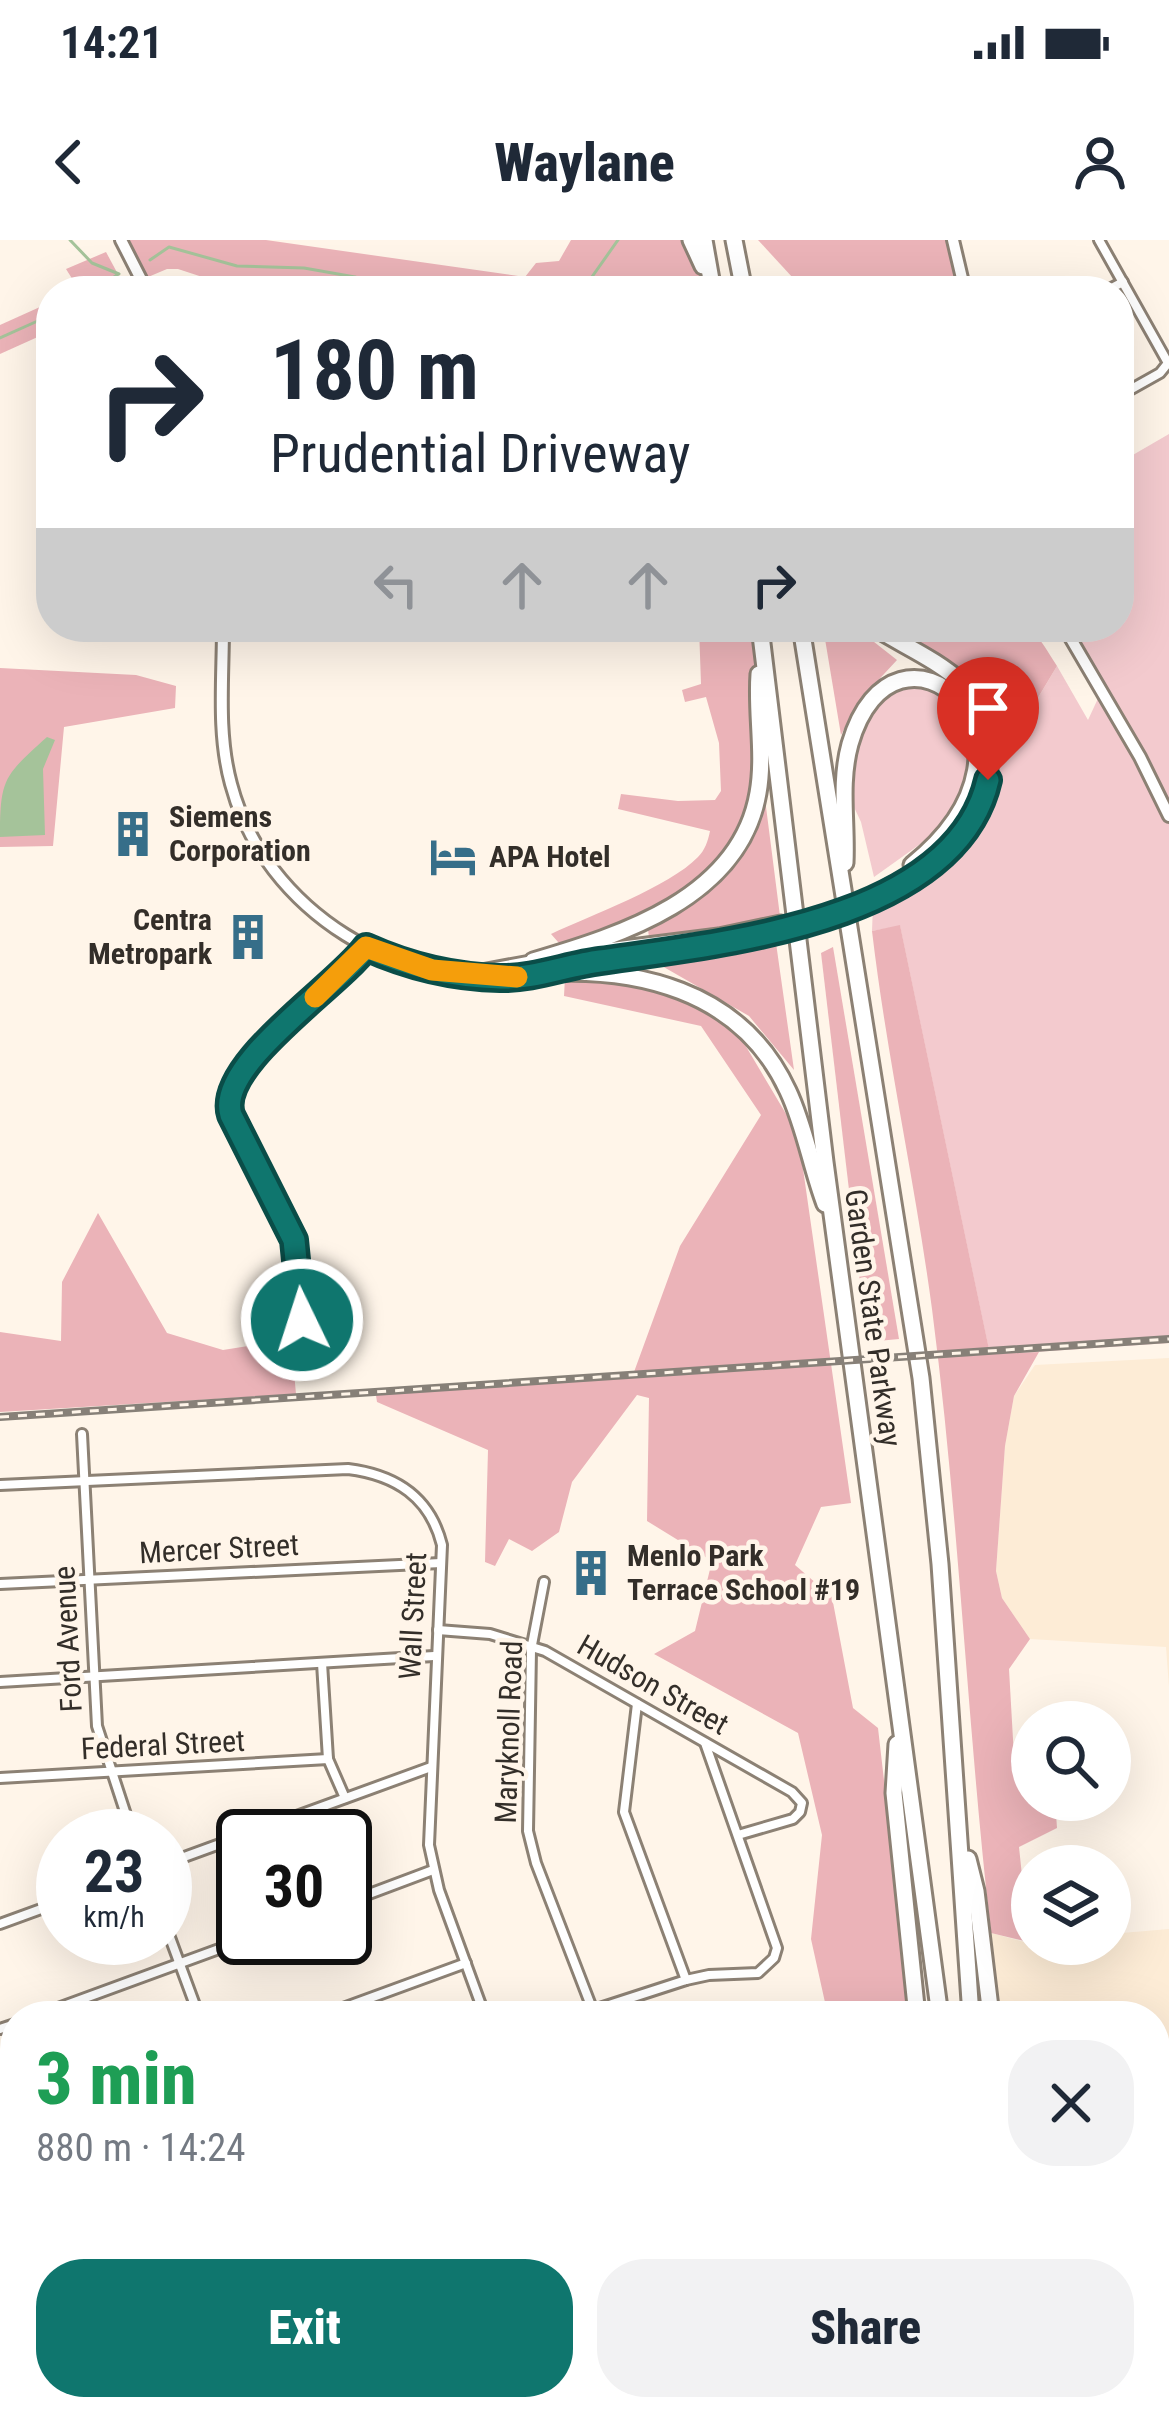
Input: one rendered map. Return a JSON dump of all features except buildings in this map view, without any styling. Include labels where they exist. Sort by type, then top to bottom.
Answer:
[{"type":"highway","points":[[691,240],[707,276]]},
{"type":"highway","points":[[704,240],[710,276]]},
{"type":"highway","points":[[734,240],[742,276]]},
{"type":"highway","points":[[532,968],[647,920],[701,886],[736,851],[754,812],[760,778],[760,642]]},
{"type":"highway","name":"Garden State Parkway","points":[[761,642],[938,2001]]},
{"type":"highway","name":"Garden State Parkway","points":[[803,642],[921,1378],[940,1564],[970,2001]]},
{"type":"highway","points":[[532,968],[752,935],[831,907],[913,870],[949,847],[975,814],[988,780],[989,742],[979,707],[959,681],[898,642]]},
{"type":"highway","points":[[844,896],[843,785],[851,740],[861,716],[880,692],[898,681],[920,678],[940,683],[958,697],[974,731],[978,756],[973,788],[961,813],[913,870]]},
{"type":"highway","points":[[532,968],[639,977],[687,992],[730,1017],[755,1040],[781,1076],[800,1119],[813,1174],[834,1228]]},
{"type":"highway","points":[[899,1709],[894,1793],[915,2001]]},
{"type":"highway","points":[[958,1826],[976,1891],[989,2001]]},
{"type":"street","points":[[121,240],[139,276]]},
{"type":"street","points":[[953,240],[961,276]]},
{"type":"street","points":[[1099,240],[1120,276]]},
{"type":"street","points":[[1134,301],[1167,357],[1167,368],[1134,387]]},
{"type":"street","points":[[223,642],[224,752],[242,818],[268,861],[304,904],[366,947],[410,964],[503,978],[532,968]]},
{"type":"street","points":[[1073,642],[1169,816]]},
{"type":"street","points":[[302,1320],[294,1240],[231,1115],[228,1100],[233,1085],[283,1026],[366,947]]},
{"type":"street","name":"Ford Avenue","points":[[82,1434],[97,1726],[123,1809]]},
{"type":"street","name":"Wall Street","points":[[0,1485],[348,1469],[392,1479],[426,1504],[436,1521],[441,1563],[428,1832],[433,1870],[480,2001]]},
{"type":"street","name":"Mercer Street","points":[[0,1584],[441,1563]]},
{"type":"street","name":"Maryknoll Road","points":[[544,1582],[532,1646],[528,1832],[589,2001]]},
{"type":"street","name":"Hudson Street","points":[[438,1630],[490,1634],[532,1646],[792,1792],[802,1803],[800,1813],[738,1835]]},
{"type":"street","points":[[0,1682],[434,1657]]},
{"type":"street","points":[[322,1663],[328,1759],[345,1798]]},
{"type":"street","points":[[637,1704],[624,1813],[686,1980]]},
{"type":"street","points":[[625,2001],[709,1975],[758,1973],[774,1958],[777,1948],[704,1742]]},
{"type":"street","name":"Federal Street","points":[[0,1778],[328,1759]]},
{"type":"street","points":[[192,1854],[431,1767]]},
{"type":"street","points":[[372,1893],[433,1870]]},
{"type":"street","points":[[0,1924],[36,1911]]},
{"type":"street","points":[[362,2001],[466,1963]]},
{"type":"street","points":[[77,2001],[176,1965]]},
{"type":"street","points":[[179,1965],[193,2001]]},
{"type":"shaded area","points":[[126,240],[266,240],[518,276],[199,276],[167,269],[140,276]]},
{"type":"shaded area","points":[[571,240],[691,240],[707,276],[526,276],[536,263],[559,261]]},
{"type":"shaded area","points":[[758,240],[947,240],[955,276],[791,276]]},
{"type":"shaded area","points":[[106,252],[119,276],[70,276],[66,269]]},
{"type":"shaded area","points":[[36,309],[36,338],[0,354],[0,325]]},
{"type":"shaded area","points":[[1169,434],[1169,1343],[990,1355],[900,926],[872,931],[873,905],[909,892],[986,818],[999,763],[1057,666],[1088,720],[1101,692],[1072,642],[1134,642],[1134,454]]},
{"type":"shaded area","points":[[700,642],[760,642],[758,795],[765,799],[781,924],[650,945],[647,922],[566,951],[551,934],[668,879],[698,857],[706,845],[710,831],[618,809],[621,794],[715,800],[721,791],[719,743],[706,697],[685,702],[682,690],[701,684]]},
{"type":"shaded area","points":[[826,642],[874,642],[897,660],[858,702],[841,735]]},
{"type":"shaded area","points":[[910,642],[1041,642],[1057,666],[999,763],[992,704],[957,670]]},
{"type":"shaded area","points":[[0,668],[136,675],[176,686],[175,708],[64,727],[53,846],[0,847]]},
{"type":"shaded area","points":[[906,683],[934,686],[960,712],[972,769],[930,837],[874,877],[853,805],[856,746],[870,711]]},
{"type":"shaded area","points":[[47,737],[55,740],[43,769],[45,835],[0,837],[7,780]]},
{"type":"shaded area","points":[[900,925],[990,1354],[1039,1352],[1014,1396],[1005,1446],[996,1571],[1002,1598],[1030,1639],[1009,1669],[1011,1821],[1056,1821],[1057,1828],[1023,1845],[1011,1845],[1011,1938],[991,1933],[941,1387],[872,931]]},
{"type":"shaded area","points":[[776,943],[794,1070],[749,1016],[655,962]]},
{"type":"shaded area","points":[[833,947],[899,1339],[867,1342],[821,953]]},
{"type":"shaded area","points":[[565,977],[663,989],[738,1033],[798,1134],[851,1503],[821,1507],[795,1565],[832,1597],[853,1708],[878,1728],[909,2001],[825,2001],[811,1939],[822,1835],[798,1733],[654,1654],[695,1631],[712,1561],[647,1521],[649,1398],[637,1395],[572,1482],[559,1532],[532,1551],[509,1539],[495,1566],[485,1562],[488,1450],[377,1402],[375,1389],[634,1372],[680,1246],[761,1115],[701,1026],[564,996]]},
{"type":"shaded area","points":[[98,1213],[167,1333],[223,1350],[291,1339],[296,1394],[0,1412],[0,1332],[61,1341],[62,1282]]},
{"type":"shaded area","points":[[1169,1358],[1169,1687],[1166,1647],[1030,1639],[1002,1598],[996,1571],[1005,1446],[1014,1396],[1035,1365]]},
{"type":"shaded area","points":[[1169,1929],[1169,2001],[998,2001],[991,1933],[1011,1938],[1011,1965],[1131,1965],[1131,1932]]},
{"type":"waterway","points":[[70,240],[92,263],[119,274]]},
{"type":"waterway","points":[[593,276],[618,240]]},
{"type":"waterway","points":[[150,260],[169,247],[237,266],[304,268],[349,276]]},
{"type":"waterway","points":[[0,338],[36,322]]},
{"type":"railway","points":[[0,1417],[1169,1339]]},
{"type":"slow traffic","points":[[315,997],[366,947],[432,970],[517,977]]},
{"type":"place","name":"Siemens Corporation","points":[[133,834]]},
{"type":"place","name":"APA Hotel","points":[[453,857]]},
{"type":"place","name":"Centra Metropark","points":[[248,937]]},
{"type":"place","name":"Menlo Park Terrace School #19","points":[[591,1573]]},
{"type":"route","points":[[302,1320],[294,1240],[231,1115],[228,1100],[233,1085],[283,1026],[366,947],[421,967],[503,978],[781,933],[868,900],[933,860],[966,828],[988,780]]}]
